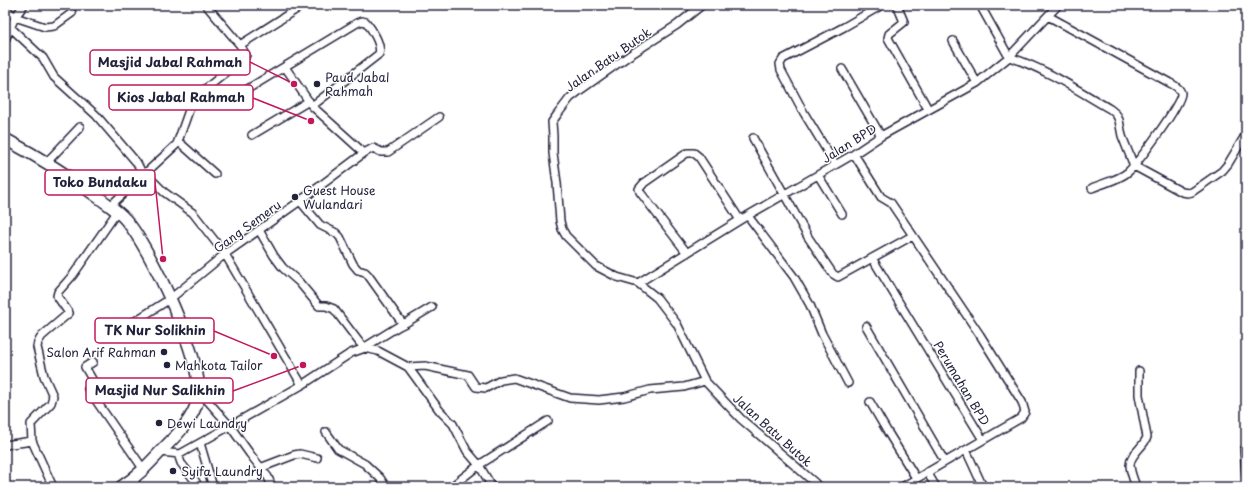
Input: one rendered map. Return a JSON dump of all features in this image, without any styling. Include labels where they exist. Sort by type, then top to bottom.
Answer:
[{"type":"street","points":[[5,40],[10,27],[24,5]]},
{"type":"street","points":[[53,487],[32,441],[31,424],[52,399],[44,376],[38,342],[42,336],[69,313],[57,296],[58,292],[73,275],[113,209],[143,175],[179,142],[191,102],[246,55],[240,45],[206,5]]},
{"type":"street","points":[[240,45],[303,5]]},
{"type":"street","name":"Jalan Batu Butok","points":[[702,5],[677,25],[630,55],[579,91],[563,107],[552,122],[553,153],[560,222],[564,233],[589,260],[603,270],[617,277],[638,283],[657,298],[677,324],[705,381],[741,419],[818,487]]},
{"type":"street","points":[[836,164],[804,112],[781,70],[780,64],[783,59],[882,5]]},
{"type":"street","points":[[897,5],[904,22],[889,34],[888,38],[928,109]]},
{"type":"street","points":[[980,5],[1009,57],[1042,70],[1110,109],[1116,114],[1119,120],[1122,136],[1134,166],[1182,192],[1192,192],[1222,171],[1228,164],[1246,134]]},
{"type":"street","name":"Jalan BPD","points":[[638,283],[740,220],[854,154],[882,136],[977,83],[1009,57],[1058,5]]},
{"type":"street","points":[[5,8],[16,17],[42,27],[54,26],[72,13]]},
{"type":"street","points":[[1048,16],[1170,83],[1181,92],[1181,98],[1171,114],[1134,166],[1124,174],[1092,188]]},
{"type":"street","points":[[204,90],[219,101],[226,102],[359,22],[368,24],[379,46],[379,54],[310,103],[252,135]]},
{"type":"street","points":[[10,27],[43,58],[54,77],[96,115],[137,163],[143,175],[151,179],[164,192],[191,211],[225,254],[302,385]]},
{"type":"street","points":[[953,41],[977,83]]},
{"type":"street","points":[[285,67],[310,103],[364,153],[373,148],[381,152],[388,152],[438,117]]},
{"type":"street","points":[[842,69],[882,136]]},
{"type":"street","points":[[47,162],[80,127]]},
{"type":"street","points":[[5,138],[47,162],[86,188],[125,219],[141,240],[170,299],[185,337],[197,374],[199,391],[196,404],[177,435],[144,470],[136,483],[121,487]]},
{"type":"street","points":[[753,138],[808,237],[833,274],[838,277],[912,236]]},
{"type":"street","points":[[179,142],[216,174]]},
{"type":"street","name":"Gang Semeru","points":[[124,328],[170,299],[225,254],[300,201],[364,153]]},
{"type":"street","points":[[687,253],[639,189],[644,183],[687,154],[694,153],[699,157],[740,220]]},
{"type":"street","points":[[854,154],[881,197],[891,203],[980,335],[1022,402],[1025,412],[1021,418],[983,440]]},
{"type":"street","points":[[818,175],[842,214]]},
{"type":"street","points":[[300,201],[320,225],[333,230],[340,237],[352,264],[358,270],[365,272],[368,275],[403,324]]},
{"type":"street","points":[[748,216],[794,276],[810,305],[822,334],[848,383]]},
{"type":"street","points":[[259,230],[274,256],[283,268],[300,282],[319,306],[326,306],[334,309],[365,348],[378,351],[408,367],[440,411],[453,424],[467,450],[479,465],[492,487]]},
{"type":"street","name":"Perumahan BPD","points":[[872,258],[983,440],[902,487]]},
{"type":"street","points":[[160,452],[178,454],[200,443],[302,385],[351,354],[365,348],[432,307]]},
{"type":"street","points":[[866,326],[945,462]]},
{"type":"street","points":[[93,362],[85,367],[93,381],[93,384],[88,388],[144,470]]},
{"type":"street","points":[[408,367],[425,366],[468,376],[476,387],[486,388],[501,380],[514,378],[570,398],[599,400],[650,390],[684,387],[705,381]]},
{"type":"street","points":[[1136,487],[1130,464],[1132,459],[1146,441],[1147,437],[1139,395],[1139,371]]},
{"type":"street","points":[[199,391],[230,426],[268,477],[272,487]]},
{"type":"street","points":[[870,402],[916,478]]},
{"type":"street","points":[[451,487],[479,465],[548,421]]},
{"type":"street","points":[[326,432],[338,449],[367,466],[380,478],[386,487]]},
{"type":"street","points":[[5,445],[32,441]]},
{"type":"street","points":[[200,443],[213,487]]},
{"type":"street","points":[[966,450],[983,487]]},
{"type":"street","points":[[1244,450],[1246,475]]},
{"type":"street","points":[[178,454],[182,465],[196,482],[198,487]]},
{"type":"street","points":[[260,468],[294,455],[300,454],[317,458]]},
{"type":"street","points":[[927,472],[936,487]]},
{"type":"place","name":"Masjid Jabal Rahmah","points":[[294,84]]},
{"type":"place","name":"Paud Jabal Rahmah","points":[[317,84]]},
{"type":"place","name":"Kios Jabal Rahmah","points":[[311,121]]},
{"type":"place","name":"Guest House Wulandari","points":[[295,197]]},
{"type":"place","name":"Toko Bundaku","points":[[163,259]]},
{"type":"place","name":"Salon Arif Rahman","points":[[164,352]]},
{"type":"place","name":"TK Nur Solikhin","points":[[274,356]]},
{"type":"place","name":"Mahkota Tailor","points":[[167,365]]},
{"type":"place","name":"Masjid Nur Salikhin","points":[[303,365]]},
{"type":"place","name":"Dewi Laundry","points":[[159,423]]},
{"type":"place","name":"Syifa Laundry","points":[[173,471]]}]
